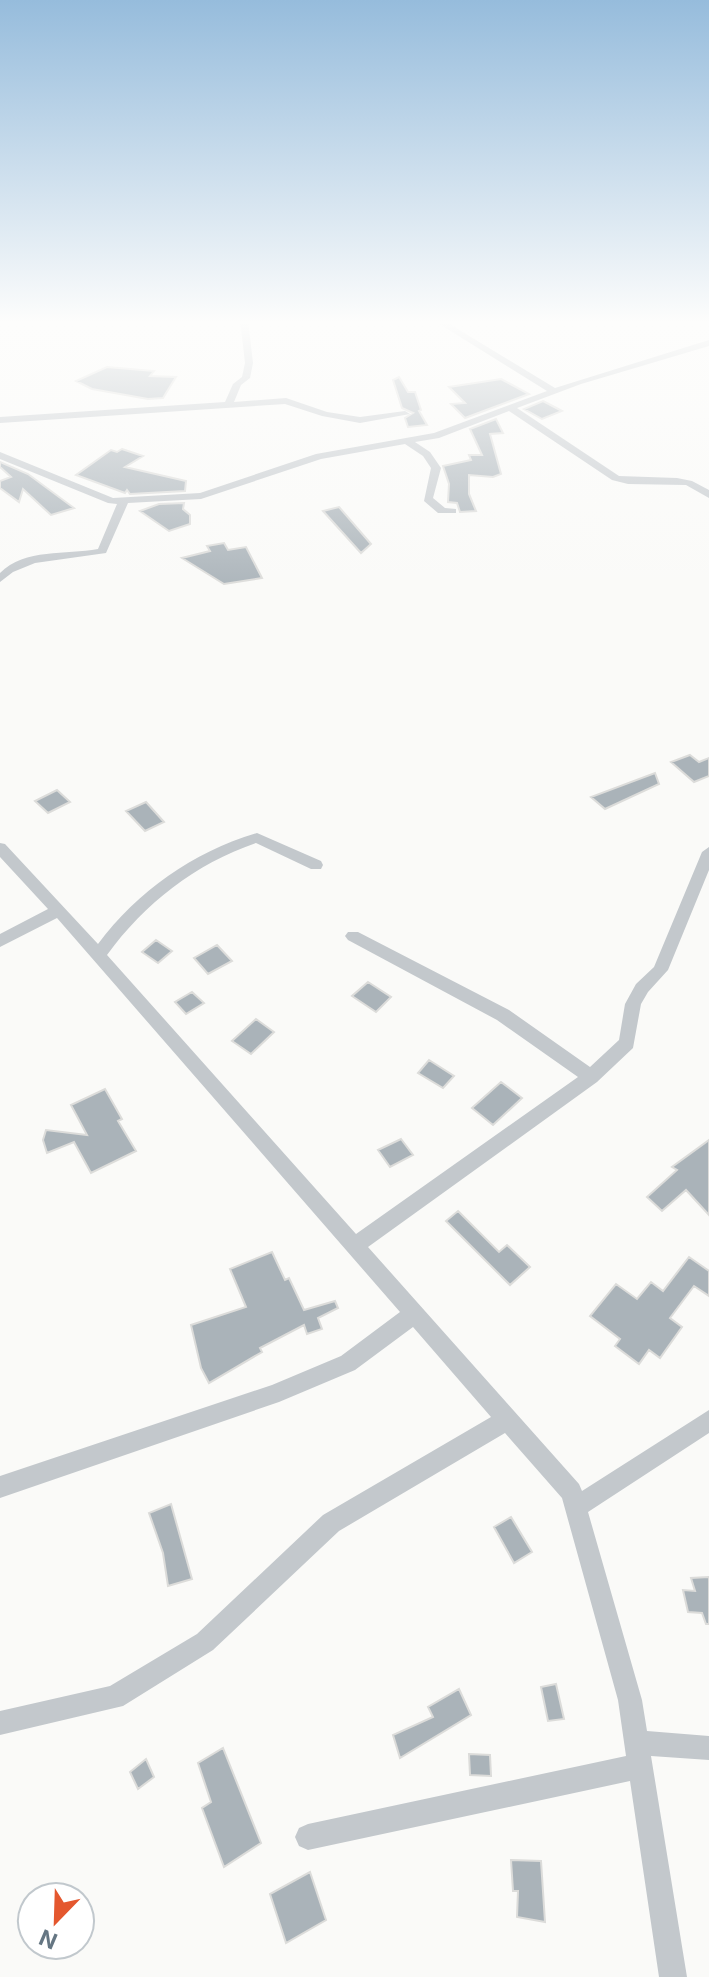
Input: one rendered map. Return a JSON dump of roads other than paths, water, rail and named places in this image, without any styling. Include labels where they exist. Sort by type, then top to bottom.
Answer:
[{"type":"street","points":[[0,420],[118,412]]},
{"type":"street","points":[[320,412],[360,420],[405,414]]},
{"type":"street","points":[[0,455],[112,501],[201,496],[319,456],[409,443],[499,412]]},
{"type":"street","points":[[516,412],[616,478],[629,482],[686,480],[709,475]]},
{"type":"street","points":[[409,443],[427,454],[436,468],[428,499],[442,511],[452,511]]},
{"type":"street","points":[[686,480],[709,495]]},
{"type":"street","points":[[0,579],[6,571],[35,559],[84,556],[102,551],[124,500]]},
{"type":"street","points":[[98,955],[117,926],[177,876],[238,843],[257,838],[316,865]]},
{"type":"street","points":[[0,848],[571,1492],[630,1700],[673,1977]]},
{"type":"street","points":[[354,1246],[591,1077],[627,1043],[633,1004],[660,970],[709,852]]},
{"type":"street","points":[[0,941],[58,911]]},
{"type":"street","points":[[353,936],[503,1015],[591,1077]]},
{"type":"street","points":[[0,1487],[272,1395],[348,1363],[414,1314]]},
{"type":"street","points":[[0,1723],[114,1697],[205,1642],[331,1523],[507,1420]]},
{"type":"street","points":[[575,1508],[709,1421]]},
{"type":"street","points":[[308,1837],[638,1754],[709,1748]]}]
